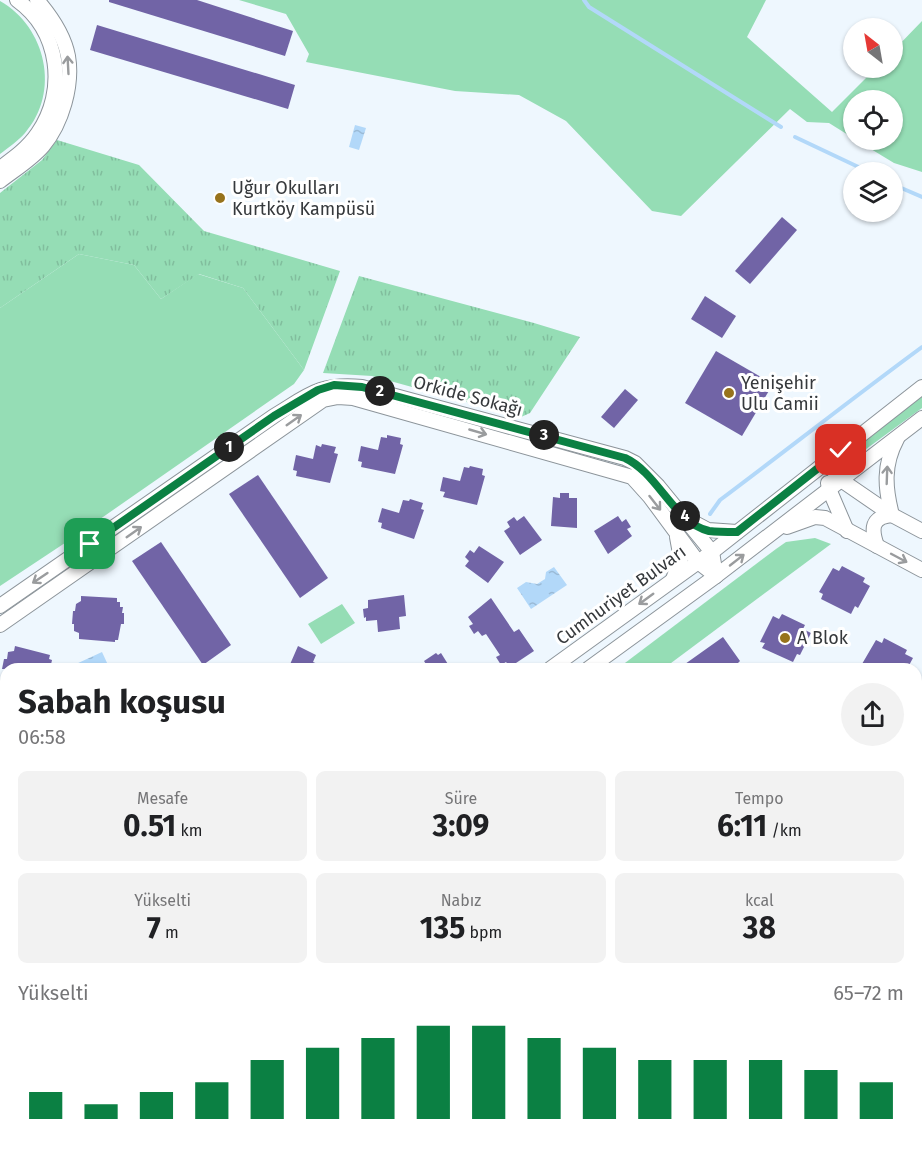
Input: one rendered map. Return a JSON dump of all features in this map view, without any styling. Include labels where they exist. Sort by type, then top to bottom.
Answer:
[{"type":"street","points":[[0,168],[30,144],[39,132],[56,92],[53,52],[47,36],[37,19],[17,0]]},
{"type":"street","points":[[0,181],[33,157],[49,139],[60,116],[67,91],[68,56],[53,21],[37,0]]},
{"type":"street","name":"Orkide Sokağı","points":[[0,606],[274,416],[318,390],[342,385],[362,387],[625,458],[640,467],[679,512]]},
{"type":"street","name":"Cumhuriyet Bulvarı","points":[[558,663],[712,552],[922,387]]},
{"type":"street","points":[[0,626],[323,400],[338,397],[353,398],[625,475],[638,482],[698,562],[716,576]]},
{"type":"street","points":[[596,663],[716,576],[922,418]]},
{"type":"street","points":[[892,515],[886,492],[886,469],[891,449],[899,436]]},
{"type":"street","points":[[826,462],[841,480],[892,515],[922,531]]},
{"type":"street","points":[[826,462],[829,489],[847,531]]},
{"type":"street","points":[[679,512],[699,527],[708,530],[737,532]]},
{"type":"street","points":[[679,512],[712,552],[716,576]]},
{"type":"street","points":[[877,546],[873,527],[882,516],[892,515]]},
{"type":"street","points":[[771,533],[815,517],[825,518],[922,570]]},
{"type":"street","points":[[672,580],[681,559],[673,527]]},
{"type":"street","points":[[90,544],[100,557]]},
{"type":"green space","points":[[239,0],[766,0],[747,37],[832,112],[843,101],[843,132],[829,123],[807,122],[790,109],[681,216],[652,211],[566,121],[519,95],[455,91],[306,62],[309,54],[286,14]]},
{"type":"green space","points":[[0,1],[16,12],[38,43],[45,80],[43,99],[36,117],[25,133],[0,154]]},
{"type":"green space","points":[[922,21],[922,172],[903,166],[903,162],[892,162],[873,150],[903,150],[903,90],[854,90],[866,78],[903,78],[903,41]]},
{"type":"green space","points":[[57,140],[139,165],[204,231],[340,271],[304,370],[243,288],[199,274],[161,299],[134,265],[79,254],[0,308],[0,193],[42,160]]},
{"type":"green space","points":[[79,254],[134,265],[161,299],[198,274],[243,288],[304,370],[294,384],[0,586],[0,308]]},
{"type":"green space","points":[[359,276],[580,337],[530,413],[521,417],[372,376],[323,373]]},
{"type":"green space","points":[[922,394],[922,408],[858,455],[850,452]]},
{"type":"green space","points":[[815,538],[831,544],[671,663],[625,663],[786,542]]},
{"type":"green space","points":[[342,604],[355,623],[321,644],[308,624]]},
{"type":"water","points":[[355,125],[366,128],[359,150],[349,147]]},
{"type":"water","points":[[554,567],[567,585],[531,609],[517,588],[526,582],[537,584],[545,579],[546,572]]},
{"type":"water","points":[[102,652],[107,663],[78,663]]},
{"type":"building","points":[[109,0],[197,0],[293,31],[285,56],[109,2]]},
{"type":"building","points":[[97,25],[295,85],[288,109],[90,50]]},
{"type":"building","points":[[782,217],[797,230],[750,284],[735,271]]},
{"type":"building","points":[[705,296],[736,316],[722,338],[691,319]]},
{"type":"building","name":"Yenişehir Ulu Camii","points":[[716,351],[773,384],[742,436],[685,403]]},
{"type":"building","points":[[625,389],[638,400],[614,428],[601,417]]},
{"type":"building","points":[[387,435],[401,438],[400,444],[403,445],[395,474],[361,467],[362,462],[358,461],[361,446],[378,450],[381,437],[387,438]]},
{"type":"building","points":[[322,444],[336,447],[334,453],[338,454],[330,483],[296,476],[297,471],[293,470],[296,455],[313,459],[316,445],[321,447]]},
{"type":"building","points":[[470,466],[483,469],[482,475],[485,476],[477,505],[443,497],[445,492],[440,491],[443,477],[460,481],[464,467],[469,468]]},
{"type":"building","points":[[258,475],[328,578],[300,598],[229,494]]},
{"type":"building","points":[[560,493],[569,493],[569,498],[577,498],[577,528],[551,526],[553,497],[560,498]]},
{"type":"building","points":[[410,499],[423,503],[421,509],[424,510],[414,539],[381,528],[382,523],[378,522],[382,508],[399,513],[403,500],[409,501]]},
{"type":"building","points":[[524,516],[542,540],[520,555],[504,531],[510,527],[507,522],[514,517],[517,521]]},
{"type":"building","points":[[618,516],[622,522],[626,519],[631,527],[627,529],[632,536],[608,554],[594,531]]},
{"type":"building","points":[[161,542],[231,645],[206,663],[202,663],[132,561]]},
{"type":"building","points":[[479,546],[504,562],[488,583],[465,566],[469,561],[465,557],[470,550],[474,553]]},
{"type":"building","points":[[842,566],[865,578],[863,582],[870,586],[858,608],[855,606],[851,614],[821,599],[823,594],[819,592],[833,568],[839,571]]},
{"type":"building","points":[[404,595],[406,616],[399,617],[400,629],[378,632],[377,620],[366,621],[366,617],[364,618],[363,609],[368,608],[368,600]]},
{"type":"building","points":[[81,596],[117,598],[120,607],[123,607],[122,613],[124,613],[124,624],[121,624],[118,640],[115,642],[79,639],[79,633],[74,631],[74,624],[72,624],[73,611],[75,611],[76,604],[81,601]]},
{"type":"building","points":[[491,598],[514,632],[519,629],[534,651],[516,663],[500,663],[496,657],[500,655],[486,634],[482,636],[478,631],[474,634],[469,626],[473,624],[468,617]]},
{"type":"building","name":"A Blok","points":[[782,614],[805,625],[803,629],[811,633],[800,655],[797,654],[793,662],[762,648],[765,643],[760,642],[773,616],[779,619]]},
{"type":"building","points":[[723,637],[740,661],[738,663],[686,663]]},
{"type":"building","points":[[884,638],[907,650],[905,654],[913,658],[910,663],[863,663],[876,640],[882,643]]},
{"type":"building","points":[[15,646],[50,655],[51,663],[3,663],[4,659],[7,659],[8,652],[14,651]]},
{"type":"building","points":[[298,646],[316,655],[313,662],[315,663],[291,663]]},
{"type":"building","points":[[436,653],[438,655],[441,653],[447,663],[425,663],[424,661]]},
{"type":"waterway","points":[[584,0],[589,7],[781,127]]},
{"type":"waterway","points":[[795,137],[848,162]]},
{"type":"waterway","points":[[903,189],[922,197]]},
{"type":"waterway","points":[[710,514],[720,500],[922,347]]},
{"type":"place","name":"Uğur Okulları Kurtköy Kampüsü","points":[[220,198]]},
{"type":"place","name":"Yenişehir Ulu Camii","points":[[729,393]]},
{"type":"place","name":"A Blok","points":[[785,638]]},
{"type":"route","points":[[90,544],[274,416],[318,390],[334,385],[362,387],[625,458],[640,467],[679,512],[699,527],[708,530],[737,532],[841,450]]}]
